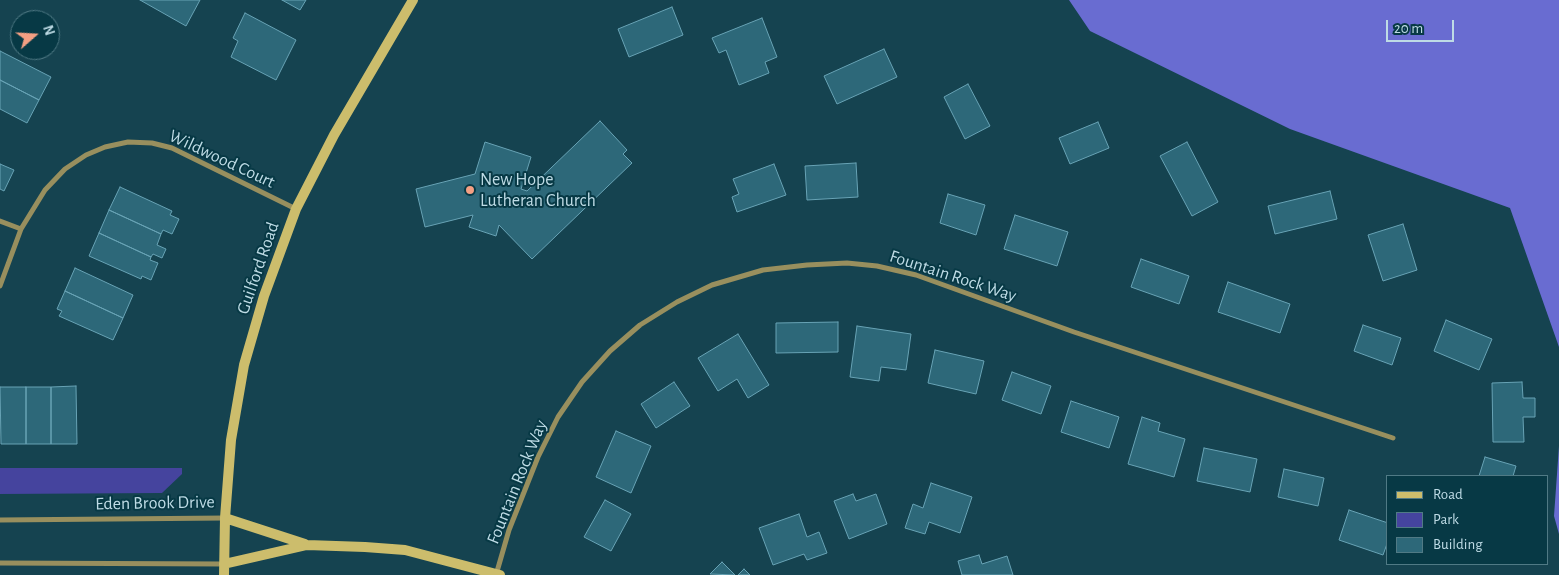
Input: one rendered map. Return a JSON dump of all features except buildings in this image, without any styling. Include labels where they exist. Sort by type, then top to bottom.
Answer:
[{"type":"street","name":"Guilford Road","points":[[224,575],[225,518],[231,440],[244,365],[264,296],[296,209],[334,135],[413,0]]},
{"type":"street","name":"Wildwood Court","points":[[0,286],[21,229],[45,190],[66,169],[86,155],[105,147],[128,142],[152,143],[172,148],[296,209]]},
{"type":"street","points":[[0,221],[21,229]]},
{"type":"street","name":"Fountain Rock Way","points":[[497,574],[509,530],[538,457],[558,417],[582,382],[610,350],[647,320],[676,302],[712,285],[763,270],[847,263],[877,266],[916,275],[1084,335],[1392,438]]},
{"type":"street","name":"Eden Brook Drive","points":[[0,520],[225,518],[307,544],[405,550],[497,574]]},
{"type":"street","name":"Eden Brook Drive","points":[[0,563],[224,564],[307,544]]},
{"type":"green space","points":[[0,468],[182,468],[182,474],[162,493],[0,494]]},
{"type":"shaded area","points":[[1069,0],[1559,0],[1559,347],[1510,208],[1290,129],[1090,31]]},
{"type":"shaded area","points":[[1559,446],[1559,534],[1554,516]]},
{"type":"place","name":"New Hope Lutheran Church","points":[[470,190]]}]
